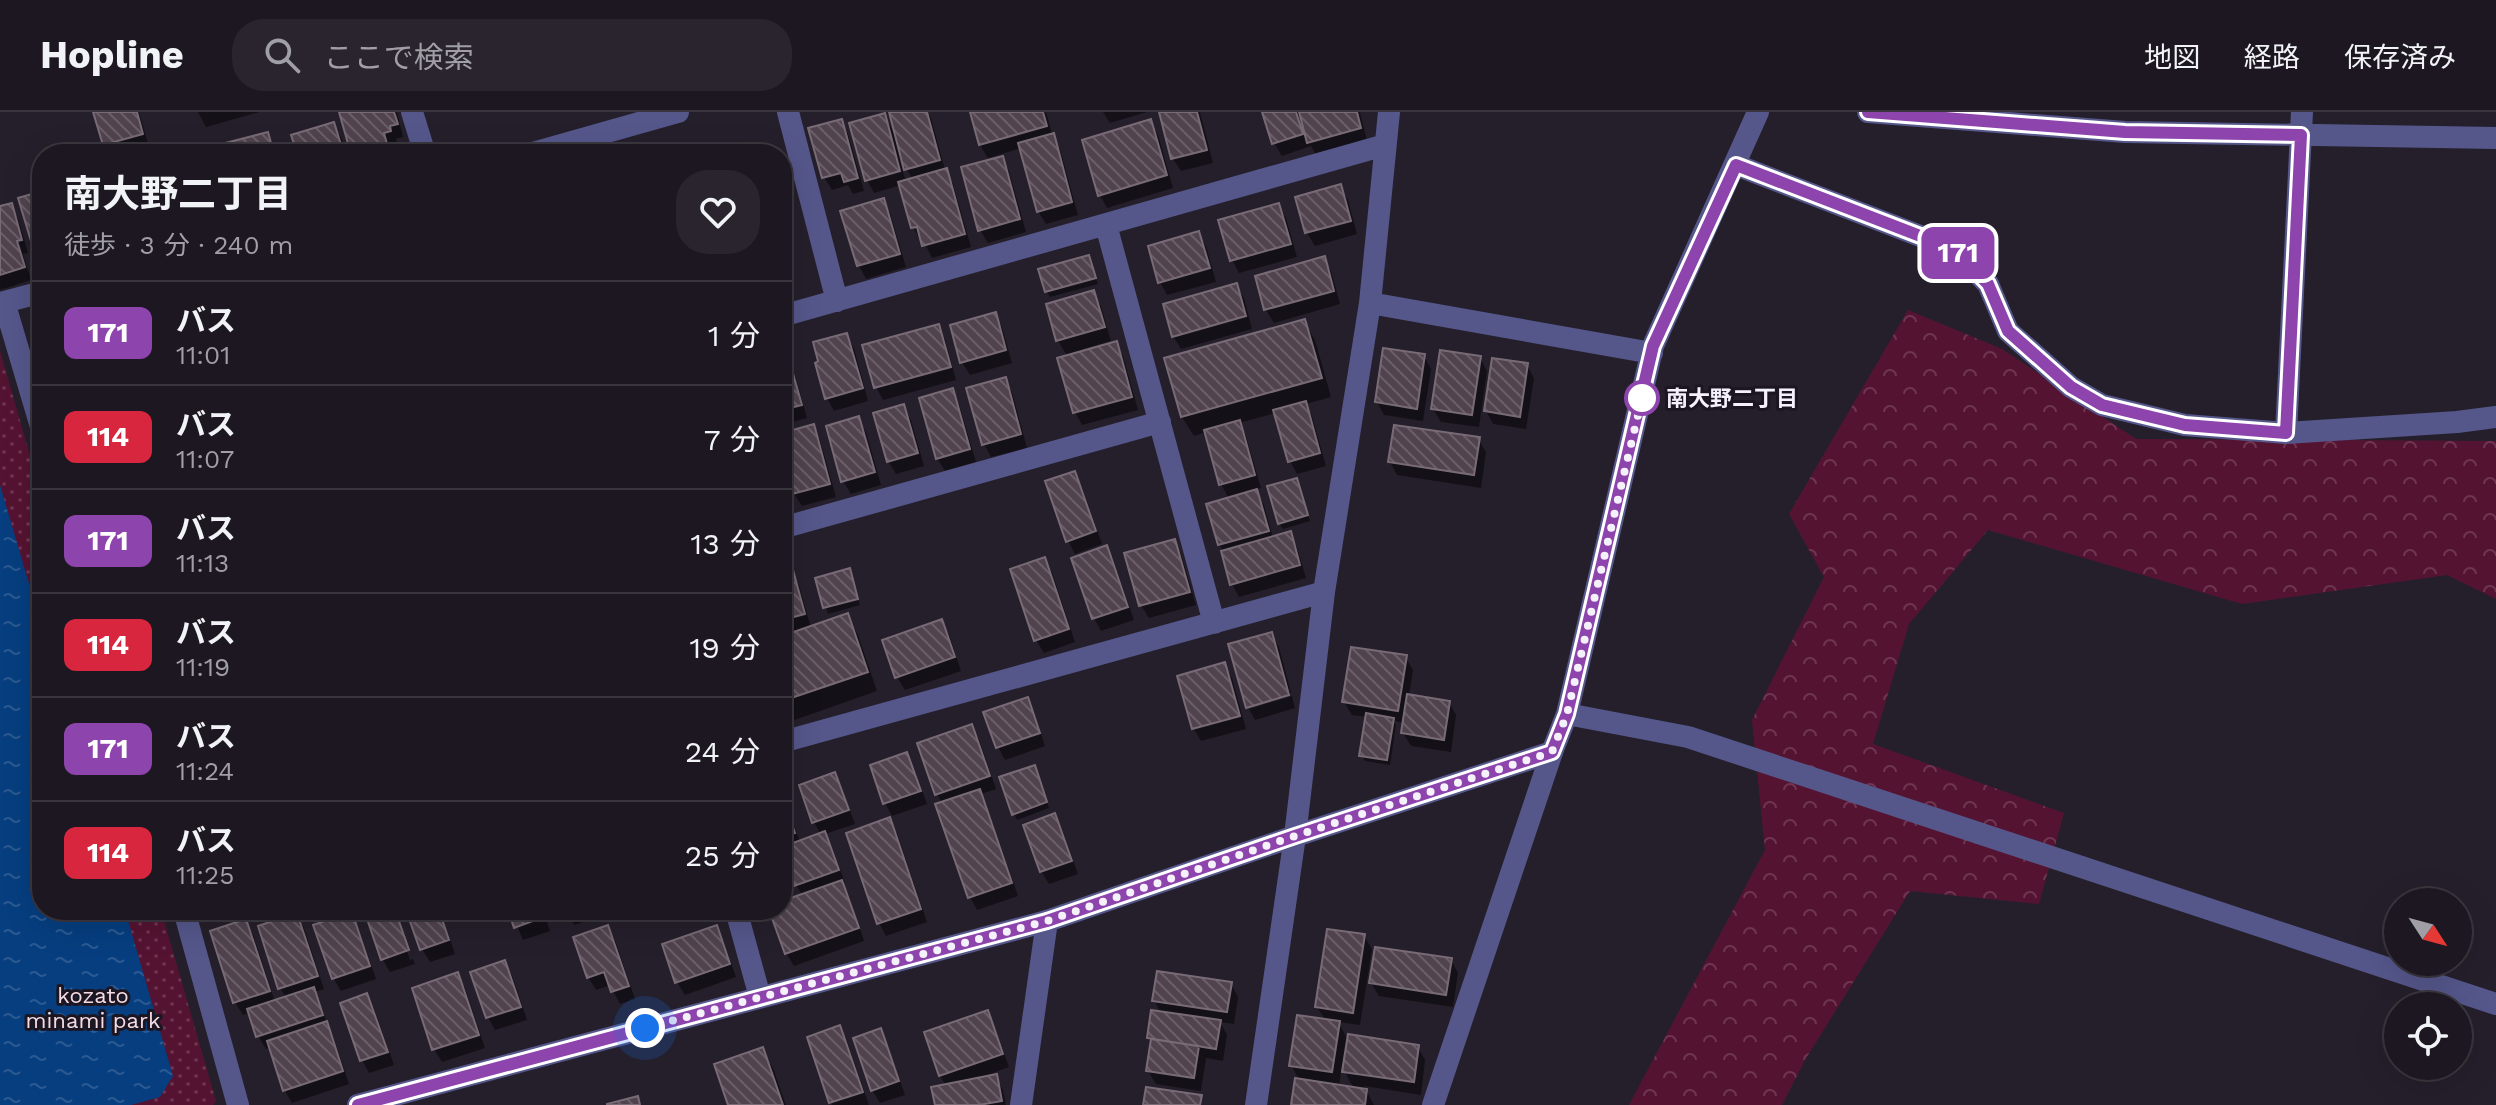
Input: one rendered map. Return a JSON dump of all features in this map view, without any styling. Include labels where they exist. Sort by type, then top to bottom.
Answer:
[{"type":"street","points":[[412,112],[422,144]]},
{"type":"street","points":[[564,144],[678,112]]},
{"type":"street","points":[[788,112],[837,301]]},
{"type":"street","points":[[1256,1105],[1295,836],[1324,592],[1370,303],[1389,112]]},
{"type":"street","points":[[1433,1105],[1567,714],[1652,353],[1758,112]]},
{"type":"street","points":[[1868,112],[2125,132],[2496,138]]},
{"type":"street","points":[[2286,433],[2302,112]]},
{"type":"street","points":[[792,313],[1385,145]]},
{"type":"street","points":[[1736,165],[1954,249],[1988,284],[2008,331],[2071,387],[2102,405],[2185,425],[2286,433],[2496,417]]},
{"type":"street","points":[[1106,225],[1214,623]]},
{"type":"street","points":[[32,295],[2,303],[32,398]]},
{"type":"street","points":[[1370,303],[1652,353]]},
{"type":"street","points":[[792,525],[1160,422]]},
{"type":"street","points":[[792,739],[1324,592]]},
{"type":"street","points":[[1567,714],[1688,737],[2496,1004]]},
{"type":"street","points":[[358,1105],[1047,921],[1552,752]]},
{"type":"street","points":[[187,920],[238,1105]]},
{"type":"street","points":[[739,920],[760,997]]},
{"type":"street","points":[[1021,1105],[1047,921]]},
{"type":"green space","points":[[1908,310],[2002,349],[2136,439],[2496,441],[2496,599],[2447,575],[2242,604],[1988,530],[1909,624],[1873,744],[2064,813],[2039,904],[1910,891],[1805,1060],[1782,1105],[1629,1105],[1765,850],[1752,720],[1824,577],[1789,514]]},
{"type":"green space","name":"kozato minami park","points":[[0,351],[32,462],[32,920],[164,920],[216,1101],[213,1105],[0,1105]]},
{"type":"water","name":"kozato minami park","points":[[0,485],[32,594],[32,920],[128,920],[173,1076],[160,1097],[131,1105],[0,1105]]},
{"type":"building","points":[[93,112],[137,112],[143,134],[103,144]]},
{"type":"building","points":[[339,112],[394,112],[398,124],[390,126],[391,131],[384,133],[387,144],[348,144]]},
{"type":"building","points":[[889,112],[927,112],[940,160],[904,170]]},
{"type":"building","points":[[970,112],[1043,112],[1047,126],[979,145]]},
{"type":"building","points":[[1159,112],[1197,112],[1207,150],[1171,159]]},
{"type":"building","points":[[1262,112],[1296,112],[1303,134],[1272,144]]},
{"type":"building","points":[[1299,112],[1357,112],[1361,128],[1307,143]]},
{"type":"building","points":[[885,113],[900,171],[865,181],[849,123]]},
{"type":"building","points":[[842,119],[858,178],[844,182],[841,173],[822,178],[808,128]]},
{"type":"building","points":[[1151,119],[1167,175],[1098,196],[1082,140]]},
{"type":"building","points":[[334,122],[341,144],[294,144],[291,135]]},
{"type":"building","points":[[268,132],[271,144],[222,144]]},
{"type":"building","points":[[1054,133],[1072,202],[1037,212],[1018,143]]},
{"type":"building","points":[[1003,156],[1020,219],[978,231],[961,167]]},
{"type":"building","points":[[947,168],[965,234],[922,246],[917,227],[911,228],[898,182]]},
{"type":"building","points":[[1341,184],[1351,221],[1305,233],[1295,197]]},
{"type":"building","points":[[32,194],[32,244],[18,198]]},
{"type":"building","points":[[884,198],[900,254],[857,266],[840,211]]},
{"type":"building","points":[[12,203],[22,240],[17,241],[25,267],[0,275],[0,206]]},
{"type":"building","points":[[1279,203],[1291,244],[1230,261],[1218,220]]},
{"type":"building","points":[[1199,231],[1210,268],[1158,283],[1148,246]]},
{"type":"building","points":[[1089,255],[1096,278],[1045,292],[1038,269]]},
{"type":"building","points":[[1325,256],[1334,291],[1264,310],[1255,276]]},
{"type":"building","points":[[1237,283],[1246,316],[1172,337],[1163,304]]},
{"type":"building","points":[[1094,290],[1105,327],[1056,341],[1046,304]]},
{"type":"building","points":[[996,312],[1006,350],[960,363],[950,325]]},
{"type":"building","points":[[1305,319],[1322,378],[1181,417],[1164,358]]},
{"type":"building","points":[[939,324],[951,367],[874,388],[862,345]]},
{"type":"building","points":[[847,333],[863,388],[825,399],[813,342]]},
{"type":"building","points":[[1117,341],[1132,397],[1073,413],[1057,358]]},
{"type":"building","points":[[1383,348],[1425,354],[1417,409],[1375,402]]},
{"type":"building","points":[[1440,350],[1481,356],[1472,415],[1431,409]]},
{"type":"building","points":[[1492,358],[1528,363],[1520,417],[1484,411]]},
{"type":"building","points":[[792,370],[802,405],[792,408]]},
{"type":"building","points":[[1006,377],[1021,434],[982,445],[966,388]]},
{"type":"building","points":[[953,388],[970,449],[936,459],[919,398]]},
{"type":"building","points":[[1306,401],[1320,453],[1288,462],[1273,410]]},
{"type":"building","points":[[904,404],[918,453],[887,462],[873,413]]},
{"type":"building","points":[[859,416],[875,472],[841,482],[826,426]]},
{"type":"building","points":[[1240,420],[1255,475],[1219,485],[1204,430]]},
{"type":"building","points":[[814,424],[830,484],[792,494],[792,430]]},
{"type":"building","points":[[1394,425],[1480,437],[1474,475],[1388,462]]},
{"type":"building","points":[[1075,471],[1096,531],[1066,542],[1045,481]]},
{"type":"building","points":[[1297,478],[1308,515],[1278,524],[1267,486]]},
{"type":"building","points":[[1257,489],[1269,531],[1218,545],[1206,504]]},
{"type":"building","points":[[1291,531],[1300,565],[1230,585],[1221,551]]},
{"type":"building","points":[[1175,539],[1190,592],[1139,606],[1124,553]]},
{"type":"building","points":[[1107,545],[1128,607],[1092,619],[1071,558]]},
{"type":"building","points":[[1045,557],[1069,629],[1034,641],[1010,569]]},
{"type":"building","points":[[850,568],[858,599],[823,608],[815,578]]},
{"type":"building","points":[[792,570],[805,614],[792,617]]},
{"type":"building","points":[[848,613],[868,672],[792,698],[792,633]]},
{"type":"building","points":[[942,619],[955,657],[895,678],[882,640]]},
{"type":"building","points":[[1272,632],[1289,695],[1246,708],[1228,644]]},
{"type":"building","points":[[1351,647],[1407,655],[1398,711],[1342,702]]},
{"type":"building","points":[[1225,662],[1240,716],[1192,729],[1177,676]]},
{"type":"building","points":[[1407,694],[1450,701],[1444,740],[1401,733]]},
{"type":"building","points":[[1028,697],[1040,733],[996,748],[983,712]]},
{"type":"building","points":[[1366,713],[1394,718],[1387,760],[1359,756]]},
{"type":"building","points":[[972,724],[990,776],[935,795],[917,743]]},
{"type":"building","points":[[907,752],[921,791],[883,804],[870,765]]},
{"type":"building","points":[[1035,765],[1047,802],[1012,815],[999,777]]},
{"type":"building","points":[[835,772],[849,810],[812,823],[799,785]]},
{"type":"building","points":[[980,789],[1012,883],[968,898],[935,804]]},
{"type":"building","points":[[1055,813],[1072,861],[1040,872],[1023,825]]},
{"type":"building","points":[[890,817],[921,909],[877,924],[846,833]]},
{"type":"building","points":[[825,831],[839,870],[794,886],[792,843]]},
{"type":"building","points":[[842,880],[859,928],[785,954],[773,920],[792,920],[792,898]]},
{"type":"building","points":[[246,920],[270,991],[233,1003],[210,931]]},
{"type":"building","points":[[276,920],[299,920],[318,976],[278,989],[258,926]]},
{"type":"building","points":[[328,920],[355,920],[370,966],[332,979],[313,925]]},
{"type":"building","points":[[367,920],[398,920],[409,950],[381,960]]},
{"type":"building","points":[[410,920],[442,920],[449,940],[420,950]]},
{"type":"building","points":[[511,920],[536,920],[514,928]]},
{"type":"building","points":[[608,925],[629,986],[611,992],[604,972],[587,978],[573,937]]},
{"type":"building","points":[[717,925],[730,964],[675,983],[662,944]]},
{"type":"building","points":[[1327,929],[1365,934],[1353,1013],[1315,1007]]},
{"type":"building","points":[[1375,947],[1452,958],[1446,995],[1369,983]]},
{"type":"building","points":[[505,960],[521,1007],[486,1018],[470,972]]},
{"type":"building","points":[[1157,971],[1232,982],[1227,1012],[1152,1001]]},
{"type":"building","points":[[458,972],[479,1035],[432,1050],[412,988]]},
{"type":"building","points":[[314,987],[323,1015],[256,1037],[247,1009]]},
{"type":"building","points":[[367,993],[388,1052],[360,1061],[340,1003]]},
{"type":"building","points":[[988,1010],[1003,1054],[939,1076],[924,1032]]},
{"type":"building","points":[[1151,1010],[1221,1020],[1216,1049],[1147,1038]]},
{"type":"building","points":[[1297,1015],[1340,1021],[1332,1072],[1289,1066]]},
{"type":"building","points":[[327,1021],[343,1071],[283,1091],[267,1041]]},
{"type":"building","points":[[840,1025],[863,1092],[829,1103],[807,1037]]},
{"type":"building","points":[[881,1028],[899,1081],[871,1091],[853,1038]]},
{"type":"building","points":[[1348,1034],[1419,1045],[1414,1082],[1342,1072]]},
{"type":"building","points":[[1151,1039],[1199,1046],[1194,1078],[1146,1071]]},
{"type":"building","points":[[763,1047],[783,1105],[728,1105],[714,1064]]},
{"type":"building","points":[[997,1074],[1002,1101],[979,1105],[935,1105],[931,1087]]},
{"type":"building","points":[[1295,1078],[1367,1089],[1365,1105],[1291,1105]]},
{"type":"building","points":[[1146,1087],[1202,1095],[1200,1105],[1143,1105]]},
{"type":"building","points":[[638,1096],[640,1105],[607,1105],[607,1104]]},
{"type":"bus line","name":"171","points":[[358,1105],[1047,921],[1552,752],[1567,714],[1653,346],[1736,165],[1954,249],[1988,284],[2008,331],[2071,387],[2102,405],[2185,425],[2286,433],[2301,135],[2125,132],[1868,112]]},
{"type":"place","name":"南大野二丁目","points":[[1642,398]]},
{"type":"route","points":[[645,1028],[1047,921],[1552,752],[1567,714],[1642,398]]}]
